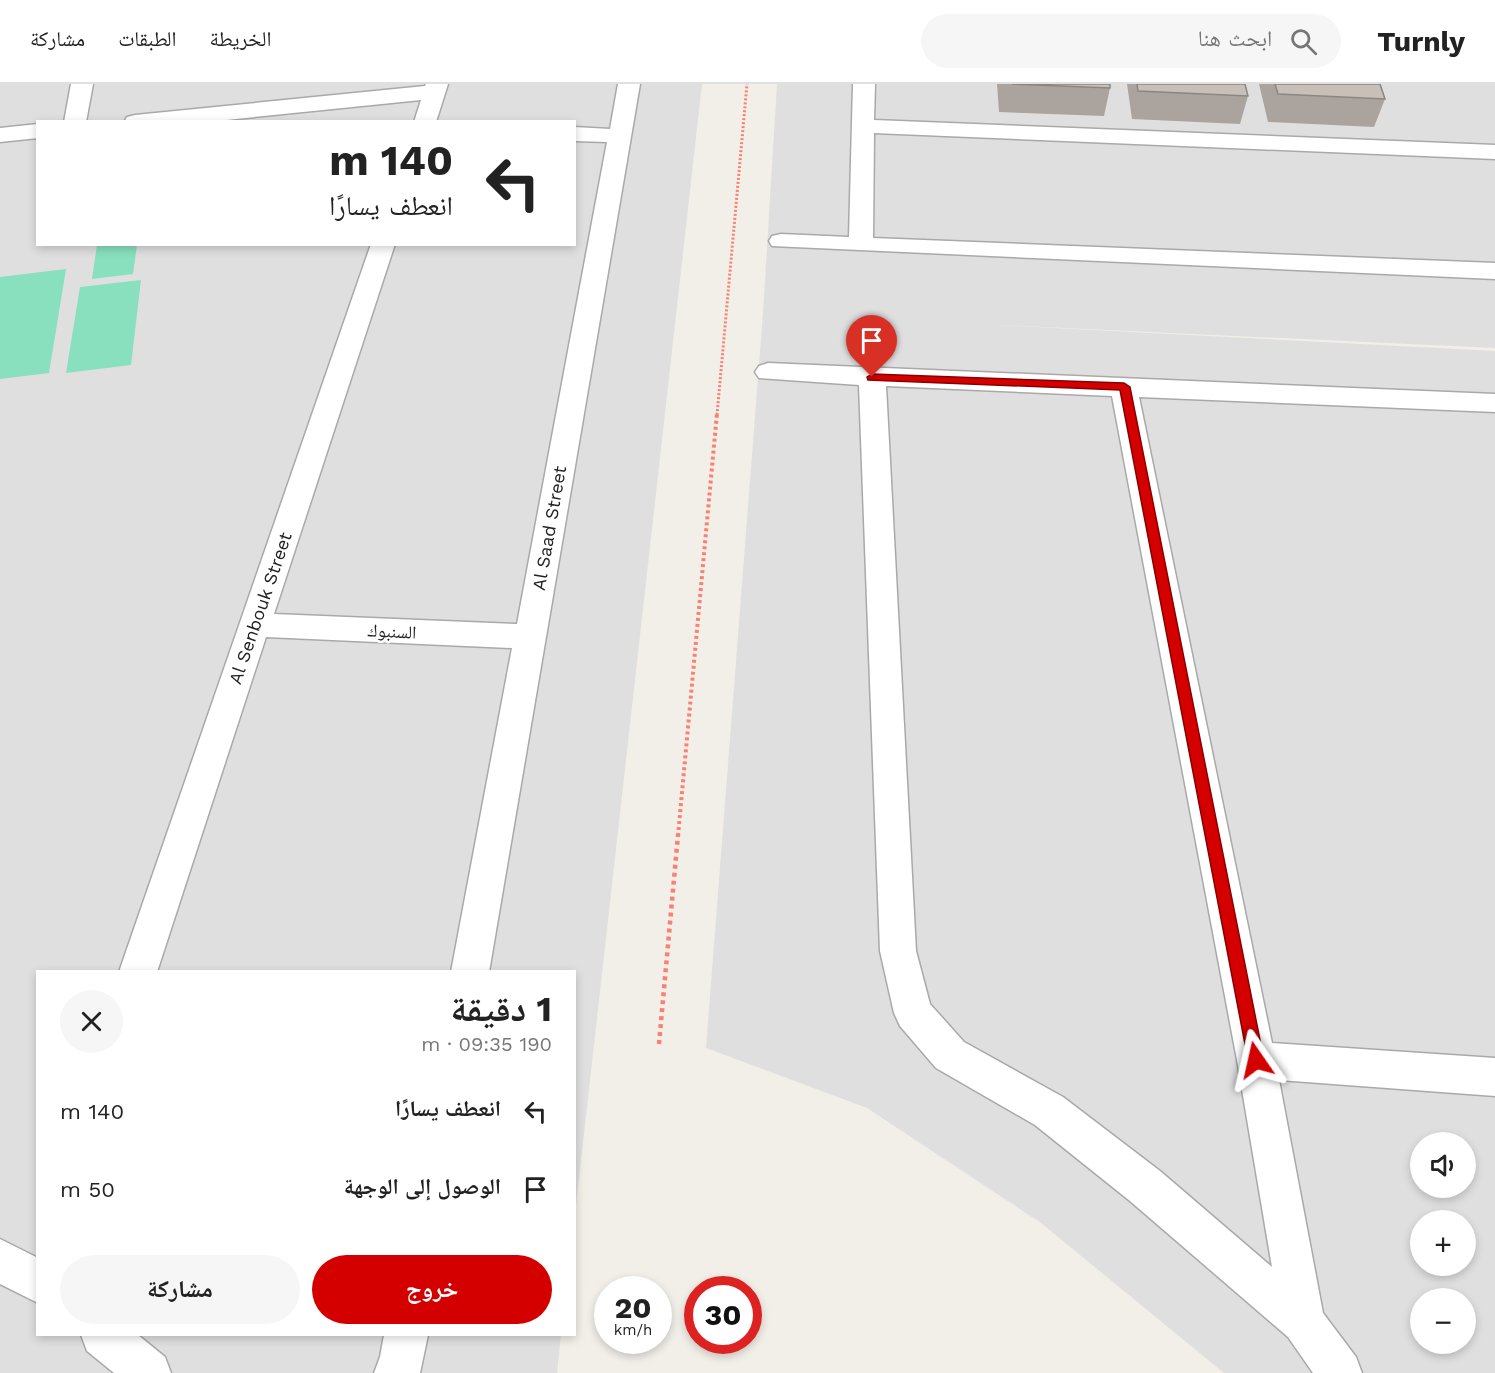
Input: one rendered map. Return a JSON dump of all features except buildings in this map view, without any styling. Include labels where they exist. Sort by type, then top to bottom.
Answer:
[{"type":"street","points":[[75,120],[82,84]]},
{"type":"street","name":"Al Saad Street","points":[[470,970],[629,84]]},
{"type":"street","points":[[861,243],[864,84]]},
{"type":"street","points":[[153,120],[436,88],[426,120]]},
{"type":"street","points":[[863,126],[1495,152]]},
{"type":"street","points":[[0,135],[36,131]]},
{"type":"street","points":[[576,134],[621,136]]},
{"type":"street","points":[[782,241],[1495,271]]},
{"type":"street","name":"Al Senbouk Street","points":[[139,970],[382,246]]},
{"type":"street","points":[[768,372],[1495,403]]},
{"type":"street","points":[[872,377],[898,951],[913,1013],[950,1055],[1049,1110],[1145,1186],[1303,1322],[1340,1373]]},
{"type":"street","points":[[1124,387],[1256,1060],[1303,1322]]},
{"type":"street","name":"السنبوك","points":[[255,625],[529,637]]},
{"type":"street","points":[[1256,1060],[1495,1077]]},
{"type":"street","points":[[103,1336],[149,1373]]},
{"type":"street","points":[[396,1373],[400,1366],[406,1336]]},
{"type":"path","points":[[659,1044],[747,84]]},
{"type":"shaded area","points":[[0,84],[702,84],[576,1205],[576,970],[36,970],[36,1336],[561,1336],[557,1373],[0,1373]]},
{"type":"shaded area","points":[[777,84],[1495,84],[1495,348],[998,325],[1495,351],[1495,1373],[1224,1373],[1041,1223],[867,1108],[706,1048],[763,313]]},
{"type":"green space","points":[[97,246],[137,246],[133,274],[92,279]]},
{"type":"green space","points":[[66,269],[49,373],[0,379],[0,277]]},
{"type":"green space","points":[[141,280],[131,365],[66,373],[80,287]]},
{"type":"route","points":[[872,377],[1124,387],[1256,1060]]}]
